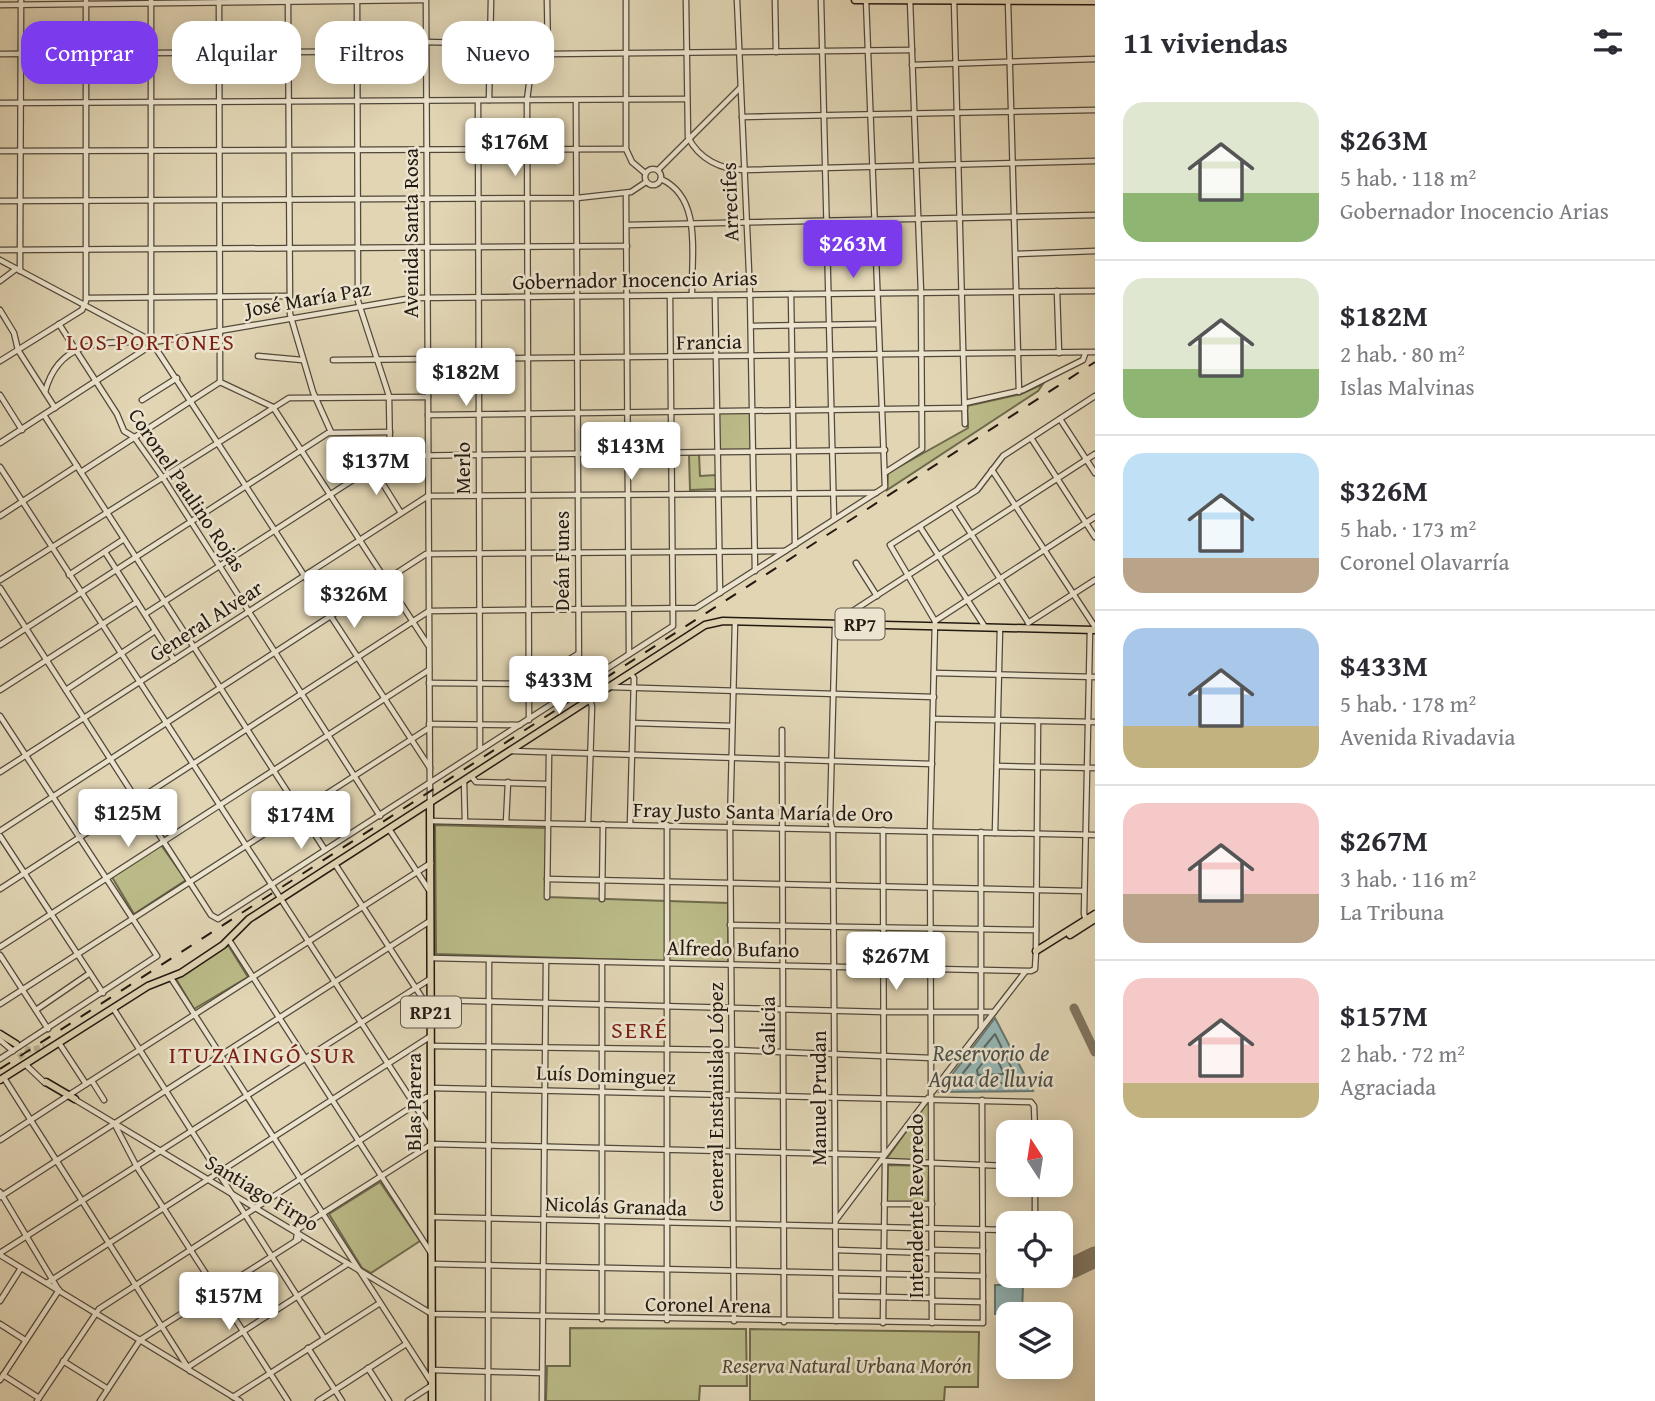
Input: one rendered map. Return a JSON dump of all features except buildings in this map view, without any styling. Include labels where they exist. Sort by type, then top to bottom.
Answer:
[{"type":"main road","points":[[855,0],[1095,1]]},
{"type":"main road","name":"RP7","points":[[2,1079],[148,986],[172,978],[229,940],[249,919],[710,623],[935,624],[1000,628],[1028,625],[1093,629]]},
{"type":"main road","name":"Blas Parera","points":[[430,803],[432,1401]]},
{"type":"main road","points":[[1036,953],[1091,919]]},
{"type":"main road","points":[[45,1047],[95,1019]]},
{"type":"main road","points":[[0,1035],[16,1047]]},
{"type":"main road","points":[[45,1081],[69,1095]]},
{"type":"street","points":[[0,5],[21,2],[425,0]]},
{"type":"street","name":"Avenida Santa Rosa","points":[[425,0],[426,21]]},
{"type":"street","points":[[491,0],[491,21]]},
{"type":"street","points":[[547,0],[547,21]]},
{"type":"street","points":[[626,0],[626,149],[632,162],[645,173],[646,182]]},
{"type":"street","points":[[686,0],[689,141],[713,163],[745,170],[960,167],[1095,161]]},
{"type":"street","name":"Arrecifes","points":[[737,0],[751,326],[755,571]]},
{"type":"street","points":[[775,0],[776,52]]},
{"type":"street","points":[[821,0],[834,520]]},
{"type":"street","points":[[0,889],[429,611],[696,608],[886,486],[866,0]]},
{"type":"street","points":[[886,472],[921,450],[921,293],[910,0]]},
{"type":"street","points":[[954,0],[964,292],[965,424]]},
{"type":"street","points":[[1009,0],[1018,392]]},
{"type":"street","points":[[357,1],[357,21]]},
{"type":"street","points":[[21,2],[21,21]]},
{"type":"street","points":[[151,2],[151,21]]},
{"type":"street","points":[[219,2],[219,21]]},
{"type":"street","points":[[288,2],[288,21]]},
{"type":"street","points":[[86,3],[86,21]]},
{"type":"street","points":[[554,54],[912,50]]},
{"type":"street","points":[[0,54],[21,54]]},
{"type":"street","points":[[912,65],[1095,59]]},
{"type":"street","points":[[18,270],[21,249],[21,84]]},
{"type":"street","points":[[0,361],[85,305],[86,84]]},
{"type":"street","points":[[151,84],[151,342]]},
{"type":"street","points":[[220,84],[220,382]]},
{"type":"street","points":[[288,84],[290,318],[314,396],[331,432]]},
{"type":"street","points":[[357,84],[359,306],[389,396],[390,456]]},
{"type":"street","name":"Avenida Santa Rosa","points":[[426,84],[430,803]]},
{"type":"street","points":[[489,84],[489,100]]},
{"type":"street","points":[[529,84],[529,720]]},
{"type":"street","points":[[645,173],[649,169],[658,170],[740,88]]},
{"type":"street","points":[[0,103],[687,99]]},
{"type":"street","name":"Deán Funes","points":[[576,100],[579,687]]},
{"type":"street","name":"Merlo","points":[[478,101],[480,750]]},
{"type":"street","points":[[742,117],[957,115],[1095,110]]},
{"type":"street","points":[[0,151],[626,149]]},
{"type":"street","points":[[658,170],[661,179],[683,195],[691,224],[692,295]]},
{"type":"street","points":[[646,182],[656,185],[661,179]]},
{"type":"street","points":[[0,201],[577,198],[626,193],[638,190],[646,182]]},
{"type":"street","points":[[626,193],[629,654]]},
{"type":"street","points":[[627,225],[828,223],[1095,215]]},
{"type":"street","points":[[0,250],[626,246]]},
{"type":"street","points":[[1016,254],[1095,251]]},
{"type":"street","points":[[0,260],[151,342],[429,768]]},
{"type":"street","points":[[0,281],[18,270]]},
{"type":"street","points":[[1057,291],[1059,354]]},
{"type":"street","name":"Gobernador Inocencio Arias","points":[[427,298],[1095,291]]},
{"type":"street","points":[[791,294],[795,545]]},
{"type":"street","points":[[716,295],[720,594]]},
{"type":"street","points":[[87,298],[289,296]]},
{"type":"street","points":[[0,588],[214,919],[218,919],[673,626],[675,609],[670,296]]},
{"type":"street","name":"José María Paz","points":[[151,342],[359,306],[427,298]]},
{"type":"street","points":[[0,310],[14,333],[18,349],[55,408]]},
{"type":"street","name":"Coronel Paulino Rojas","points":[[59,324],[124,431],[134,437],[163,478],[380,816]]},
{"type":"street","points":[[751,326],[878,324]]},
{"type":"street","points":[[45,392],[54,368],[94,342],[151,342]]},
{"type":"street","points":[[0,443],[151,342]]},
{"type":"street","points":[[428,415],[922,409],[965,406],[1018,392],[1083,360],[1085,354],[1095,352]]},
{"type":"street","name":"Francia","points":[[333,360],[1085,354]]},
{"type":"street","points":[[258,356],[302,360]]},
{"type":"street","points":[[142,400],[177,378]]},
{"type":"street","points":[[81,472],[220,382]]},
{"type":"street","points":[[220,382],[273,407],[384,582],[428,645]]},
{"type":"street","points":[[0,396],[22,430]]},
{"type":"street","points":[[1095,396],[1003,456],[977,490],[889,547],[935,624],[1095,517]]},
{"type":"street","points":[[0,580],[292,397],[428,397]]},
{"type":"street","points":[[44,415],[325,850]]},
{"type":"street","points":[[1060,419],[1095,473]]},
{"type":"street","points":[[0,645],[331,432],[390,432]]},
{"type":"street","points":[[1031,438],[1095,537]]},
{"type":"street","points":[[145,614],[390,456],[884,450]]},
{"type":"street","points":[[837,624],[1095,454]]},
{"type":"street","points":[[0,516],[77,466]]},
{"type":"street","points":[[0,467],[270,886],[432,1131]]},
{"type":"street","points":[[373,468],[401,513]]},
{"type":"street","points":[[992,470],[1093,629],[1084,891],[1091,919]]},
{"type":"street","points":[[428,496],[793,491],[877,493]]},
{"type":"street","name":"General Alvear","points":[[0,772],[428,496]]},
{"type":"street","points":[[953,506],[1001,578],[1028,625],[1095,580]]},
{"type":"street","points":[[920,527],[985,627]]},
{"type":"street","points":[[69,575],[124,539]]},
{"type":"street","points":[[103,993],[0,833],[165,723],[428,554],[785,551]]},
{"type":"street","points":[[105,552],[174,660]]},
{"type":"street","points":[[856,564],[877,596]]},
{"type":"street","points":[[0,690],[137,602]]},
{"type":"street","name":"General Enstanislao López","points":[[734,1321],[730,827],[735,622]]},
{"type":"street","name":"Manuel Prudan","points":[[836,1321],[831,761],[837,624]]},
{"type":"street","name":"Intendente Revoredo","points":[[932,1323],[930,832],[935,624]]},
{"type":"street","points":[[995,833],[1000,628]]},
{"type":"street","points":[[66,690],[156,631]]},
{"type":"street","points":[[429,684],[529,684],[579,653]]},
{"type":"street","points":[[0,947],[429,670]]},
{"type":"street","points":[[934,673],[1092,677]]},
{"type":"street","points":[[630,825],[634,689],[631,674]]},
{"type":"street","points":[[611,687],[934,697]]},
{"type":"street","points":[[588,824],[590,700]]},
{"type":"street","points":[[0,716],[157,956],[0,1059]]},
{"type":"street","points":[[933,719],[1095,722]]},
{"type":"street","points":[[1036,953],[1038,721]]},
{"type":"street","points":[[633,723],[732,726]]},
{"type":"street","points":[[0,1004],[429,726],[521,725]]},
{"type":"street","name":"Galicia","points":[[782,730],[784,1322]]},
{"type":"street","points":[[511,751],[549,755],[932,764]]},
{"type":"street","points":[[547,897],[549,755]]},
{"type":"street","points":[[997,766],[1095,768]]},
{"type":"street","points":[[471,776],[476,782],[548,784]]},
{"type":"street","points":[[464,781],[465,822]]},
{"type":"street","points":[[506,823],[508,782]]},
{"type":"street","name":"Fray Justo Santa María de Oro","points":[[430,821],[1095,835]]},
{"type":"street","points":[[602,899],[603,824]]},
{"type":"street","points":[[667,825],[667,1320]]},
{"type":"street","points":[[389,829],[430,892]]},
{"type":"street","points":[[883,830],[883,1323]]},
{"type":"street","points":[[981,832],[981,1028]]},
{"type":"street","points":[[0,1140],[430,863]]},
{"type":"street","points":[[335,864],[431,1011]]},
{"type":"street","points":[[547,879],[602,878],[666,882],[1084,891]]},
{"type":"street","points":[[59,1290],[1,1195],[430,921]]},
{"type":"street","points":[[730,925],[1036,930]]},
{"type":"street","points":[[229,940],[432,1255]]},
{"type":"street","name":"Alfredo Bufano","points":[[431,958],[1026,972],[1034,969],[1036,953]]},
{"type":"street","points":[[0,955],[48,1029]]},
{"type":"street","points":[[488,1401],[486,1145],[489,960]]},
{"type":"street","points":[[542,1401],[542,1088],[546,961]]},
{"type":"street","points":[[602,962],[602,1319]]},
{"type":"street","points":[[932,1092],[1026,972]]},
{"type":"street","points":[[36,1010],[90,974]]},
{"type":"street","points":[[172,978],[432,1384],[408,1401]]},
{"type":"street","points":[[240,1401],[0,1254],[431,978]]},
{"type":"street","points":[[431,1000],[731,1009],[995,1012]]},
{"type":"street","points":[[113,1008],[324,1338]]},
{"type":"street","points":[[47,1283],[431,1036]]},
{"type":"street","points":[[58,1042],[86,1084]]},
{"type":"street","points":[[431,1046],[732,1050],[932,1058]]},
{"type":"street","points":[[25,1064],[45,1081]]},
{"type":"street","points":[[2,1079],[31,1120],[189,1369]]},
{"type":"street","points":[[92,1081],[104,1100]]},
{"type":"street","name":"Luís Dominguez","points":[[432,1088],[542,1088],[1031,1102],[1034,1106],[1035,1120]]},
{"type":"street","name":"Santiago Firpo","points":[[69,1095],[298,1237],[432,1314]]},
{"type":"street","points":[[59,1290],[2,1377],[38,1400],[96,1312],[135,1284],[415,1105],[432,1097]]},
{"type":"street","points":[[835,1223],[930,1099]]},
{"type":"street","points":[[836,1296],[983,1302],[982,1100]]},
{"type":"street","points":[[115,1124],[116,1133],[288,1401]]},
{"type":"street","points":[[100,1401],[140,1340],[273,1255],[298,1237],[299,1229],[322,1213],[432,1144],[835,1154],[932,1165],[996,1166]]},
{"type":"street","points":[[884,1204],[932,1204]]},
{"type":"street","name":"Nicolás Granada","points":[[432,1217],[733,1225],[835,1223],[996,1230]]},
{"type":"street","points":[[836,1250],[983,1251]]},
{"type":"street","points":[[433,1264],[983,1276]]},
{"type":"street","points":[[189,1369],[346,1265]]},
{"type":"street","points":[[0,1301],[21,1268]]},
{"type":"street","name":"Coronel Arena","points":[[432,1314],[983,1324],[983,1302]]},
{"type":"street","points":[[233,1397],[380,1303]]},
{"type":"street","points":[[0,1324],[25,1340]]},
{"type":"street","points":[[318,1401],[406,1344]]},
{"type":"street","points":[[308,1348],[342,1401]]},
{"type":"street","points":[[64,1361],[108,1389]]},
{"type":"street","points":[[368,1368],[389,1401]]},
{"type":"street","points":[[432,1370],[542,1373]]},
{"type":"green space","points":[[1043,384],[1038,391],[887,490],[888,473],[968,428],[967,406],[1021,394]]},
{"type":"green space","points":[[719,413],[750,413],[751,451],[719,451]]},
{"type":"green space","points":[[699,454],[700,476],[716,475],[716,489],[690,490],[689,455]]},
{"type":"green space","points":[[435,825],[547,828],[547,897],[728,903],[728,963],[436,954]]},
{"type":"green space","points":[[161,845],[186,880],[134,914],[112,877]]},
{"type":"green space","points":[[228,945],[248,977],[194,1009],[176,979]]},
{"type":"green space","points":[[926,1104],[930,1104],[930,1160],[885,1161]]},
{"type":"green space","points":[[888,1165],[929,1166],[928,1202],[887,1202]]},
{"type":"green space","points":[[380,1182],[420,1241],[371,1273],[362,1268],[329,1214]]},
{"type":"green space","points":[[570,1328],[746,1329],[747,1386],[700,1386],[699,1401],[546,1401],[547,1366],[570,1366]]},
{"type":"green space","name":"Reserva Natural Urbana Morón","points":[[750,1329],[979,1332],[978,1387],[945,1387],[944,1401],[750,1401]]},
{"type":"water","name":"Reservorio de Agua de lluvia","points":[[995,1018],[1033,1091],[939,1092]]},
{"type":"water","points":[[995,1285],[996,1288],[1023,1288],[1022,1302],[996,1302],[995,1314]]},
{"type":"taxiway","points":[[1074,1008],[1095,1052]]},
{"type":"runway","points":[[1073,1268],[1095,1257]]},
{"type":"tunnel","points":[[17,1045],[29,1050],[45,1047]]},
{"type":"tunnel","points":[[14,1046],[29,1067]]},
{"type":"railway","points":[[0,1069],[1095,362]]},
{"type":"district","name":"LOS PORTONES","points":[[151,342]]},
{"type":"district","name":"SERÉ","points":[[640,1030]]},
{"type":"district","name":"ITUZAINGÓ SUR","points":[[263,1055]]}]
